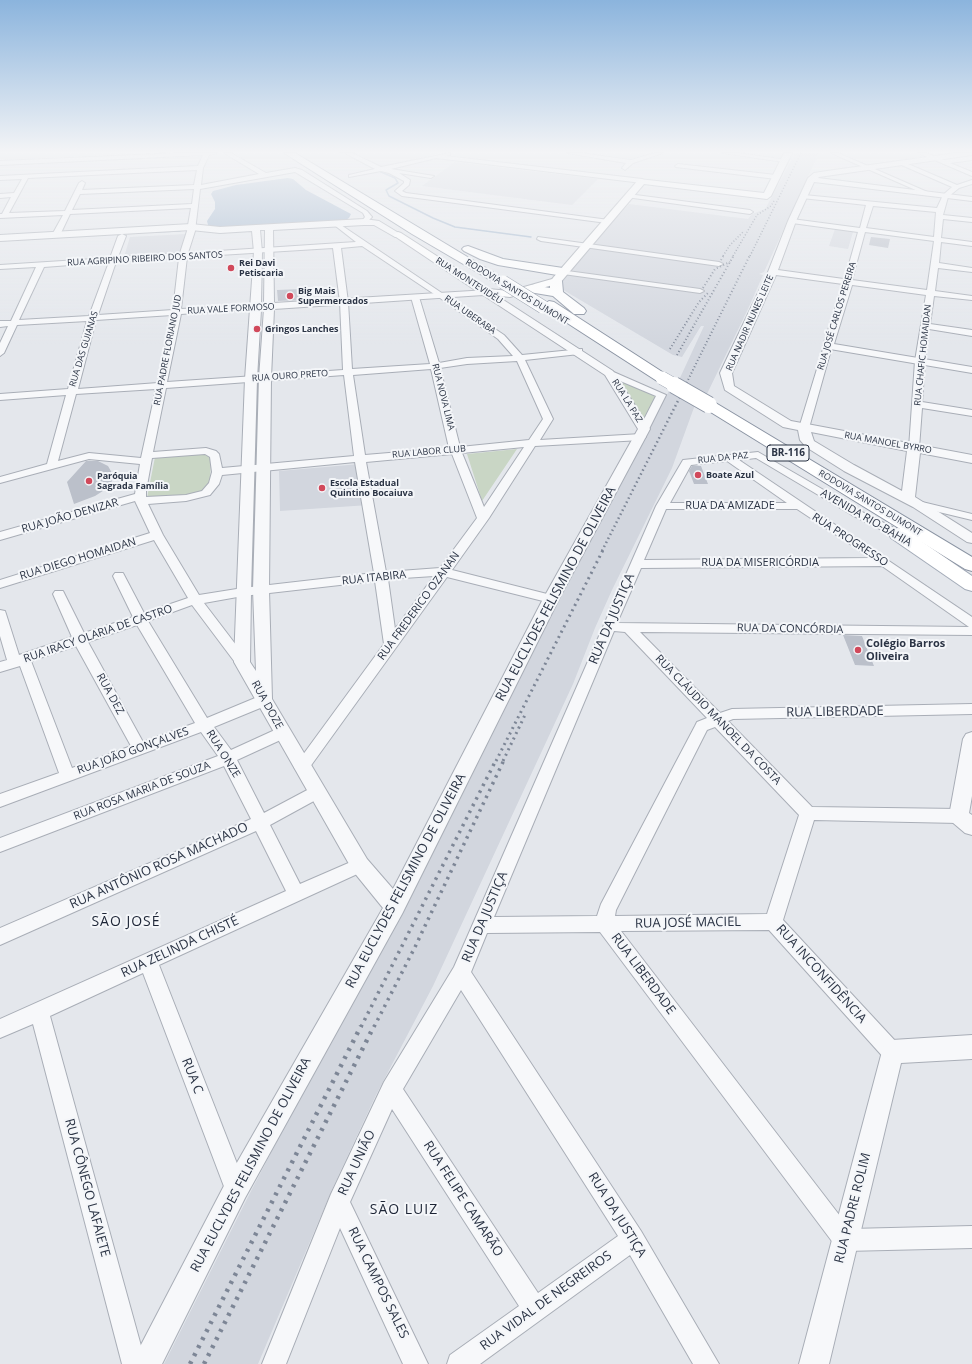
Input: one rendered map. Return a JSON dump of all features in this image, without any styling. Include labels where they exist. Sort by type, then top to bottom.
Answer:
[{"type":"main road","points":[[391,217],[389,224],[398,235],[417,226]]},
{"type":"main road","name":"RODOVIA SANTOS DUMONT","points":[[400,217],[546,306],[638,366],[643,366],[708,405],[866,507],[972,565]]},
{"type":"main road","name":"RODOVIA SANTOS DUMONT","points":[[400,217],[506,281]]},
{"type":"main road","points":[[532,289],[559,282],[611,217]]},
{"type":"main road","name":"RUA MONTEVIDÉU","points":[[398,235],[485,292]]},
{"type":"main road","points":[[445,236],[484,257],[559,282],[581,313],[630,346],[643,366]]},
{"type":"main road","name":"RUA VALE FORMOSO","points":[[485,292],[510,294],[532,289]]},
{"type":"main road","name":"AVENIDA RIO-BAHIA","points":[[866,507],[898,534],[972,585]]},
{"type":"street","points":[[56,235],[64,217]]},
{"type":"street","name":"RUA PADRE FLORIANO JUD","points":[[141,499],[140,491],[178,312],[183,257],[193,217]]},
{"type":"street","points":[[364,222],[369,217]]},
{"type":"street","points":[[574,217],[607,221]]},
{"type":"street","name":"RUA NADIR NUNES LEITE","points":[[794,217],[773,272],[726,373],[729,388],[787,424],[804,428]]},
{"type":"street","name":"RUA JOSÉ CARLOS PEREIRA","points":[[804,428],[866,217]]},
{"type":"street","name":"RUA CHAFIC HOMAIDAN","points":[[913,502],[914,448],[920,362],[935,266],[940,217]]},
{"type":"street","points":[[957,217],[972,220]]},
{"type":"street","points":[[792,221],[972,244]]},
{"type":"street","name":"RUA MONTEVIDÉU","points":[[191,229],[220,230],[364,222],[376,223],[398,235]]},
{"type":"street","name":"RUA UBERABA","points":[[336,224],[363,244],[443,296],[501,337],[520,358],[548,419],[533,443]]},
{"type":"street","points":[[256,228],[263,307],[265,378],[265,468],[261,590],[265,700]]},
{"type":"street","points":[[242,662],[243,592],[249,470],[251,379],[263,307],[270,251],[269,228]]},
{"type":"street","points":[[0,238],[191,229]]},
{"type":"street","points":[[0,243],[122,236],[191,229]]},
{"type":"street","name":"RUA DAS GUIANAS","points":[[52,464],[92,319],[122,236]]},
{"type":"street","points":[[540,238],[586,246],[720,264]]},
{"type":"street","name":"RUA AGRIPINO RIBEIRO DOS SANTOS","points":[[0,267],[183,257],[363,244]]},
{"type":"street","points":[[337,247],[344,302],[348,372],[360,458],[381,576],[391,644]]},
{"type":"street","points":[[0,353],[41,264]]},
{"type":"street","points":[[935,266],[972,270]]},
{"type":"street","points":[[773,272],[972,298]]},
{"type":"street","points":[[559,282],[700,291]]},
{"type":"street","name":"RUA MONTEVIDÉU","points":[[485,292],[579,351],[609,373],[661,395]]},
{"type":"street","name":"RUA VALE FORMOSO","points":[[0,324],[443,296],[485,292]]},
{"type":"street","points":[[508,307],[510,294]]},
{"type":"street","name":"RUA NOVA LIMA","points":[[415,297],[435,366],[455,449],[483,518]]},
{"type":"street","points":[[925,326],[972,333]]},
{"type":"street","points":[[828,346],[972,370]]},
{"type":"street","name":"RUA OURO PRETO","points":[[0,397],[435,366],[467,361],[520,358],[579,351]]},
{"type":"street","name":"RUA LA PAZ","points":[[609,373],[642,433]]},
{"type":"street","name":"RUA EUCLYDES FELISMINO DE OLIVEIRA","points":[[146,1364],[236,1188],[395,907],[551,599],[642,433],[661,395]]},
{"type":"street","points":[[917,404],[972,413]]},
{"type":"street","points":[[804,428],[806,440],[810,444],[913,502],[972,539]]},
{"type":"street","name":"RUA MANOEL BYRRO","points":[[804,428],[972,459]]},
{"type":"street","name":"RUA LABOR CLUB","points":[[217,472],[642,433]]},
{"type":"street","name":"RUA FREDERICO OZANAN","points":[[302,766],[483,518],[533,443]]},
{"type":"street","points":[[0,480],[52,464],[89,456],[148,458],[206,451],[215,456],[217,472]]},
{"type":"street","name":"AVENIDA RIO-BAHIA","points":[[758,455],[866,507]]},
{"type":"street","name":"RUA DA PAZ","points":[[687,462],[758,455]]},
{"type":"street","name":"RUA PROGRESSO","points":[[728,457],[799,506],[885,562],[972,623]]},
{"type":"street","name":"RUA DA JUSTIÇA","points":[[687,462],[662,506],[608,627],[461,973],[633,1239],[707,1364]]},
{"type":"street","name":"RUA JOÃO DENIZAR","points":[[0,536],[141,499],[186,498],[206,493],[214,484],[217,472]]},
{"type":"street","name":"RUA DOZE","points":[[141,499],[157,535],[195,600],[242,662],[360,865],[395,907]]},
{"type":"street","points":[[913,502],[972,517]]},
{"type":"street","name":"RUA DA AMIZADE","points":[[662,506],[799,506]]},
{"type":"street","name":"RUA DIEGO HOMAIDAN","points":[[0,584],[157,535]]},
{"type":"street","name":"RUA DA MISERICÓRDIA","points":[[636,564],[885,562]]},
{"type":"street","name":"RUA ITABIRA","points":[[195,600],[243,592],[381,576],[444,572],[551,599]]},
{"type":"street","name":"RUA ONZE","points":[[119,576],[141,620],[204,725],[228,758],[296,893]]},
{"type":"street","name":"RUA DEZ","points":[[60,594],[80,640],[140,749]]},
{"type":"street","name":"RUA IRACY OLARIA DE CASTRO","points":[[0,667],[141,620],[195,600]]},
{"type":"street","points":[[0,614],[67,775]]},
{"type":"street","name":"RUA DA CONCÓRDIA","points":[[608,627],[972,631]]},
{"type":"street","name":"RUA CLÁUDIO MANOEL DA COSTA","points":[[629,628],[808,813]]},
{"type":"street","name":"RUA JOÃO GONÇALVES","points":[[0,801],[204,725],[265,700]]},
{"type":"street","name":"RUA LIBERDADE","points":[[845,1240],[605,924],[607,909],[702,726],[732,714],[972,710]]},
{"type":"street","name":"RUA ROSA MARIA DE SOUZA","points":[[0,845],[228,758],[282,732]]},
{"type":"street","points":[[808,813],[965,821],[972,739]]},
{"type":"street","name":"RUA ANTÔNIO ROSA MACHADO","points":[[0,937],[260,822],[317,792]]},
{"type":"street","name":"RUA INCONFIDÊNCIA","points":[[808,813],[774,922],[892,1052]]},
{"type":"street","name":"RUA ZELINDA CHISTÉ","points":[[0,1029],[149,963],[296,893],[360,865]]},
{"type":"street","name":"RUA JOSÉ MACIEL","points":[[482,925],[774,922]]},
{"type":"street","name":"RUA C","points":[[149,963],[236,1188]]},
{"type":"street","name":"RUA UNIÃO","points":[[274,1364],[339,1202],[391,1089],[461,973]]},
{"type":"street","name":"RUA CÔNEGO LAFAIETE","points":[[39,1012],[134,1364]]},
{"type":"street","points":[[892,1052],[972,1047]]},
{"type":"street","name":"RUA PADRE ROLIM","points":[[814,1364],[892,1052]]},
{"type":"street","name":"RUA FELIPE CAMARÃO","points":[[391,1089],[534,1308]]},
{"type":"street","name":"RUA CAMPOS SALES","points":[[339,1202],[416,1364]]},
{"type":"street","points":[[845,1240],[972,1236]]},
{"type":"street","name":"RUA VIDAL DE NEGREIROS","points":[[459,1364],[534,1308],[633,1239]]},
{"type":"shaded area","points":[[617,217],[729,217],[748,219],[750,217],[790,217],[764,272],[759,274],[763,275],[706,396],[679,380],[704,326],[701,326],[682,357],[673,355],[560,288],[559,281]]},
{"type":"shaded area","points":[[835,229],[853,232],[848,249],[829,246]]},
{"type":"shaded area","points":[[186,234],[182,254],[124,257],[130,237]]},
{"type":"shaded area","points":[[671,387],[696,402],[672,468],[612,590],[573,684],[433,986],[376,1095],[334,1185],[258,1364],[164,1364],[250,1193]]},
{"type":"shaded area","name":"Escola Estadual Quintino Bocaiuva","points":[[360,464],[369,505],[280,511],[279,471]]},
{"type":"green space","points":[[614,376],[657,395],[643,423]]},
{"type":"green space","points":[[517,449],[482,501],[467,454]]},
{"type":"green space","points":[[201,453],[211,457],[210,482],[203,490],[196,494],[147,498],[155,457]]},
{"type":"water","points":[[210,217],[350,217],[344,221],[248,227],[214,227],[208,225],[207,221]]},
{"type":"building","points":[[871,237],[890,239],[888,248],[869,245]]},
{"type":"building","name":"Big Mais Supermercados","points":[[302,289],[303,300],[278,301],[277,290]]},
{"type":"building","name":"Paróquia Sagrada Família","points":[[86,461],[98,461],[108,466],[112,473],[112,481],[106,489],[95,496],[74,504],[67,482]]},
{"type":"building","name":"Boate Azul","points":[[692,466],[701,466],[708,484],[694,484],[689,471]]},
{"type":"building","name":"Colégio Barros Oliveira","points":[[843,635],[862,636],[874,666],[855,665]]},
{"type":"waterway","points":[[430,217],[455,227],[531,237]]},
{"type":"waterway","points":[[153,232],[180,231]]},
{"type":"railway","points":[[733,256],[756,217]]},
{"type":"railway","points":[[750,256],[769,217]]},
{"type":"railway","points":[[723,256],[730,245],[744,231]]},
{"type":"railway","points":[[721,260],[724,255]]},
{"type":"railway","points":[[677,355],[734,255]]},
{"type":"railway","points":[[685,386],[750,255]]},
{"type":"railway","points":[[703,288],[715,269],[730,262]]},
{"type":"railway","points":[[670,349],[699,302],[709,292]]},
{"type":"railway","points":[[602,551],[686,385]]},
{"type":"railway","points":[[496,761],[603,550]]},
{"type":"railway","points":[[503,761],[525,715]]},
{"type":"railway","points":[[361,1027],[496,760]]},
{"type":"railway","points":[[374,1027],[415,947],[504,760]]},
{"type":"railway","points":[[190,1364],[361,1026]]},
{"type":"railway","points":[[204,1364],[374,1026]]},
{"type":"place","name":"Rei Davi Petiscaria","points":[[231,268]]},
{"type":"place","name":"Big Mais Supermercados","points":[[290,296]]},
{"type":"place","name":"Gringos Lanches","points":[[257,329]]},
{"type":"place","name":"Boate Azul","points":[[698,475]]},
{"type":"place","name":"Paróquia Sagrada Família","points":[[89,481]]},
{"type":"place","name":"Escola Estadual Quintino Bocaiuva","points":[[322,488]]},
{"type":"place","name":"Colégio Barros Oliveira","points":[[858,650]]},
{"type":"district","name":"SÃO JOSÉ","points":[[126,922]]},
{"type":"district","name":"SÃO LUIZ","points":[[404,1210]]}]
